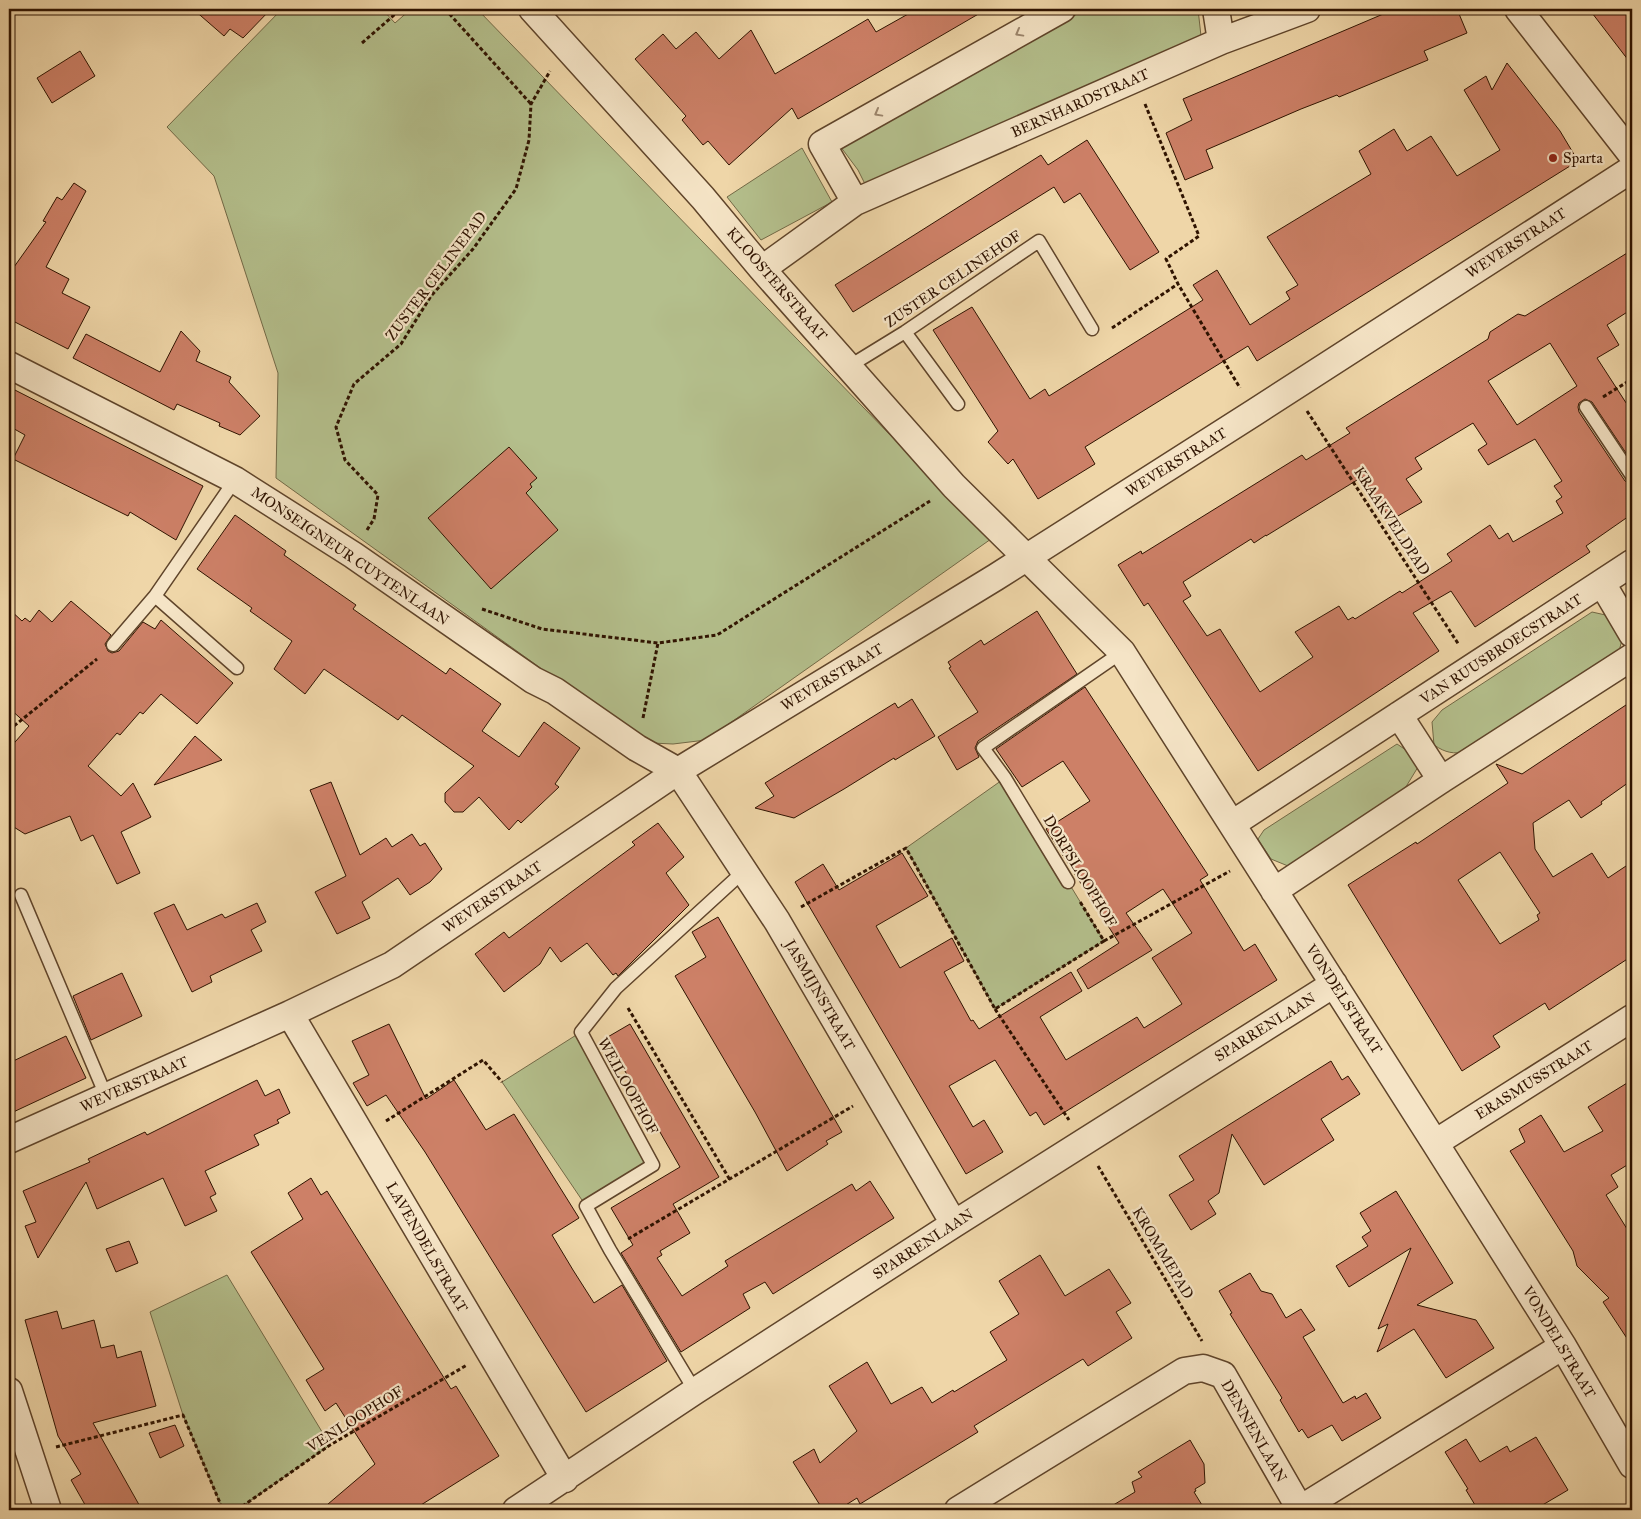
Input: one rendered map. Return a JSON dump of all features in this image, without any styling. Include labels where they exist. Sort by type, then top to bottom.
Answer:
[{"type":"street","name":"KLOOSTERSTRAAT","points":[[532,9],[702,198],[762,269],[954,486],[1025,558]]},
{"type":"street","points":[[855,202],[822,144],[1062,9]]},
{"type":"street","points":[[1216,9],[1221,41]]},
{"type":"street","name":"BERNHARDSTRAAT","points":[[762,269],[855,202],[1221,41],[1308,9]]},
{"type":"street","points":[[1518,9],[1632,156]]},
{"type":"street","name":"WEVERSTRAAT","points":[[9,1140],[290,1014],[392,965],[678,771],[1025,558],[1632,169]]},
{"type":"street","name":"MONSEIGNEUR CUYTENLAAN","points":[[9,365],[235,480],[353,555],[533,680],[556,691],[637,748],[678,771]]},
{"type":"street","name":"VONDELSTRAAT","points":[[1025,558],[1122,652],[1436,1143],[1563,1346],[1632,1465]]},
{"type":"street","name":"VAN RUUSBROECSTRAAT","points":[[1232,824],[1632,563]]},
{"type":"street","points":[[1602,583],[1632,634]]},
{"type":"street","points":[[1274,891],[1441,780],[1632,657]]},
{"type":"street","points":[[1399,716],[1441,780]]},
{"type":"street","name":"JASMIJNSTRAAT","points":[[678,771],[777,921],[954,1224]]},
{"type":"street","name":"SPARRENLAAN","points":[[516,1510],[695,1391],[954,1224],[1334,984]]},
{"type":"street","name":"LAVENDELSTRAAT","points":[[290,1014],[565,1478]]},
{"type":"street","name":"ERASMUSSTRAAT","points":[[1436,1143],[1632,1018]]},
{"type":"street","name":"DENNENLAAN","points":[[958,1510],[1184,1371],[1203,1368],[1223,1375],[1300,1510],[1563,1346]]},
{"type":"street","points":[[9,1391],[48,1510]]},
{"type":"lane","name":"ZUSTER CELINEHOF","points":[[848,367],[905,332],[1039,241],[1092,329]]},
{"type":"lane","points":[[905,332],[958,404]]},
{"type":"lane","points":[[1586,406],[1632,476]]},
{"type":"lane","points":[[113,645],[155,596],[235,480]]},
{"type":"lane","points":[[155,596],[237,668]]},
{"type":"lane","name":"DORPSLOOPHOF","points":[[1068,882],[1005,778],[983,748],[1122,652]]},
{"type":"lane","name":"WEILOOPHOF","points":[[695,1391],[610,1250],[586,1206],[653,1165],[581,1032],[616,988],[744,871]]},
{"type":"lane","points":[[21,895],[106,1096]]},
{"type":"path","points":[[362,43],[401,9]]},
{"type":"path","points":[[445,9],[531,104]]},
{"type":"path","name":"ZUSTER CELINEPAD","points":[[353,555],[374,519],[378,495],[345,460],[336,427],[354,384],[402,344],[431,296],[473,249],[516,189],[529,140],[531,104],[565,46]]},
{"type":"path","points":[[1135,79],[1199,236],[1166,259],[1178,284],[1255,412]]},
{"type":"path","points":[[1092,329],[1097,337],[1178,284]]},
{"type":"path","points":[[1586,406],[1632,379]]},
{"type":"path","name":"KRAAKVELDPAD","points":[[1292,388],[1472,666]]},
{"type":"path","points":[[478,607],[542,629],[658,643],[717,635],[954,486]]},
{"type":"path","points":[[637,748],[658,643]]},
{"type":"path","points":[[9,730],[97,660]]},
{"type":"path","points":[[777,921],[906,848],[995,1009]]},
{"type":"path","points":[[1104,941],[1253,858]]},
{"type":"path","name":"DORPSLOOPHOF","points":[[995,1009],[1104,941],[1068,882]]},
{"type":"path","points":[[616,988],[730,1180]]},
{"type":"path","name":"KROMMEPAD","points":[[995,1009],[1084,1142],[1223,1375]]},
{"type":"path","points":[[362,1136],[484,1060],[502,1082]]},
{"type":"path","points":[[610,1250],[877,1091]]},
{"type":"path","name":"VENLOOPHOF","points":[[237,1510],[330,1446],[489,1352]]},
{"type":"path","points":[[30,1454],[183,1415],[223,1510]]},
{"type":"green space","points":[[282,9],[382,9],[395,23],[411,9],[477,9],[991,539],[706,740],[673,744],[652,743],[546,672],[276,478],[278,373],[214,176],[167,127]]},
{"type":"green space","points":[[1086,9],[1198,9],[1201,36],[865,184],[858,170],[840,146]]},
{"type":"green space","points":[[802,148],[832,202],[761,240],[727,197]]},
{"type":"green space","points":[[1592,612],[1610,616],[1622,640],[1619,651],[1467,752],[1450,752],[1434,745],[1432,722],[1442,710]]},
{"type":"green space","points":[[1397,744],[1409,752],[1418,767],[1404,790],[1288,866],[1271,859],[1258,839],[1264,830]]},
{"type":"green space","points":[[1005,778],[1104,941],[995,1009],[906,848]]},
{"type":"green space","points":[[581,1032],[653,1165],[586,1206],[502,1082]]},
{"type":"green space","points":[[227,1275],[330,1445],[237,1510],[223,1510],[183,1415],[150,1312]]},
{"type":"building","points":[[193,9],[271,9],[243,38],[230,29],[224,36]]},
{"type":"building","points":[[917,9],[987,9],[798,119],[792,108],[729,165],[708,141],[703,145],[682,120],[686,116],[635,59],[663,34],[676,49],[696,32],[719,59],[751,30],[775,74],[868,19],[876,32]]},
{"type":"building","points":[[1395,9],[1457,9],[1467,33],[1424,51],[1428,60],[1339,97],[1337,95],[1301,109],[1206,150],[1213,168],[1185,180],[1166,133],[1192,120],[1183,99]]},
{"type":"building","points":[[1589,9],[1632,9],[1632,65]]},
{"type":"building","points":[[80,51],[95,76],[52,103],[37,78]]},
{"type":"building","points":[[1507,63],[1560,131],[1578,161],[1257,361],[1248,346],[1085,447],[1095,464],[1038,499],[1013,459],[1008,464],[988,442],[998,431],[933,330],[972,307],[1030,399],[1045,389],[1049,396],[1203,300],[1193,285],[1217,270],[1250,325],[1290,299],[1286,292],[1298,285],[1267,237],[1371,174],[1359,151],[1394,129],[1407,151],[1431,136],[1457,176],[1500,150],[1464,90],[1486,76],[1492,90]]},
{"type":"building","points":[[1087,140],[1159,252],[1130,270],[1080,193],[1064,203],[1054,187],[853,312],[835,285],[1041,155],[1048,165]]},
{"type":"building","points":[[74,183],[86,191],[46,267],[69,279],[62,293],[90,307],[68,349],[9,319],[9,274],[46,222],[43,221],[57,197],[62,200]]},
{"type":"building","points":[[1632,250],[1632,309],[1607,325],[1619,345],[1597,358],[1632,412],[1632,462],[1592,402],[1585,399],[1579,403],[1578,407],[1579,412],[1625,481],[1632,484],[1632,514],[1586,546],[1590,552],[1475,627],[1451,591],[1413,613],[1439,651],[1258,771],[1148,603],[1144,606],[1118,565],[1141,551],[1142,554],[1302,455],[1306,460],[1350,433],[1346,428],[1488,339],[1490,332],[1518,314],[1525,316]],"holes":[[[1550,343],[1577,386],[1517,425],[1488,381]],[[1473,423],[1487,444],[1478,450],[1488,465],[1535,439],[1562,481],[1554,486],[1562,497],[1556,501],[1563,513],[1513,542],[1508,533],[1499,539],[1490,525],[1447,554],[1452,561],[1402,593],[1400,591],[1355,619],[1353,617],[1348,620],[1339,606],[1295,632],[1313,657],[1260,692],[1220,629],[1207,636],[1183,601],[1191,596],[1183,582],[1251,539],[1254,543],[1362,477],[1391,520],[1422,502],[1406,479],[1422,469],[1415,458]]]},
{"type":"building","points":[[181,331],[200,351],[196,361],[231,377],[229,382],[260,416],[240,435],[219,426],[220,423],[177,404],[174,410],[73,358],[86,334],[160,372]]},
{"type":"building","points":[[9,387],[203,486],[176,540],[130,512],[128,516],[13,459],[25,435],[9,426]]},
{"type":"building","points":[[509,447],[537,478],[530,484],[532,487],[526,493],[558,530],[491,589],[428,518]]},
{"type":"building","points":[[235,515],[286,551],[284,555],[356,605],[353,609],[446,674],[450,668],[501,704],[482,731],[519,757],[544,722],[580,748],[555,784],[559,787],[521,823],[518,820],[509,830],[479,797],[463,812],[454,812],[445,802],[445,793],[474,766],[402,715],[398,720],[324,669],[305,694],[274,669],[292,641],[250,611],[252,608],[197,569]]},
{"type":"building","points":[[71,601],[111,635],[105,644],[108,651],[112,653],[119,651],[143,622],[155,629],[161,620],[233,683],[197,724],[161,694],[143,714],[140,712],[120,735],[117,733],[88,766],[121,796],[133,783],[151,817],[121,832],[140,873],[117,884],[93,835],[81,841],[70,816],[25,834],[9,824],[9,749],[29,726],[9,708],[9,609],[22,621],[25,618],[30,622],[39,610],[52,622]]},
{"type":"building","points":[[1037,611],[1077,674],[978,741],[975,748],[979,757],[957,770],[938,737],[978,712],[949,668],[951,667],[948,662],[981,640],[984,645]]},
{"type":"building","points":[[1085,687],[1208,875],[1200,880],[1244,951],[1255,944],[1277,980],[1044,1125],[1036,1112],[1030,1116],[995,1060],[949,1086],[973,1127],[984,1120],[1003,1152],[966,1174],[795,882],[823,864],[839,890],[902,853],[928,896],[876,926],[900,968],[952,938],[964,961],[944,972],[971,1021],[973,1020],[979,1029],[1071,972],[1082,991],[1040,1017],[1066,1060],[1137,1017],[1144,1028],[1182,1004],[1152,958],[1192,933],[1163,889],[1126,913],[1152,950],[1088,989],[1077,970],[1119,943],[1046,829],[1090,801],[1063,761],[1022,787],[996,749]]},
{"type":"building","points":[[912,699],[935,736],[895,760],[894,758],[794,818],[755,808],[774,796],[765,783],[895,703],[898,708]]},
{"type":"building","points":[[1632,701],[1632,780],[1581,818],[1569,800],[1533,823],[1535,849],[1553,877],[1592,853],[1608,878],[1632,862],[1632,956],[1549,1010],[1545,1003],[1493,1036],[1500,1047],[1462,1071],[1348,885],[1416,842],[1417,844],[1508,783],[1496,764],[1522,774]],"holes":[[[1500,852],[1540,913],[1537,915],[1539,920],[1500,944],[1458,880]]]},
{"type":"building","points":[[195,736],[222,760],[154,785]]},
{"type":"building","points":[[331,782],[360,855],[386,838],[392,847],[412,834],[420,846],[425,843],[442,869],[430,882],[410,895],[398,878],[362,902],[370,918],[337,934],[315,892],[346,876],[310,790]]},
{"type":"building","points":[[658,823],[684,857],[666,873],[689,905],[618,976],[616,973],[613,975],[587,943],[561,962],[550,947],[540,964],[504,992],[475,954],[504,932],[509,938],[635,845],[632,842]]},
{"type":"building","points":[[257,903],[266,922],[251,930],[262,951],[210,976],[212,982],[192,992],[154,913],[174,904],[187,930],[222,914],[225,918]]},
{"type":"building","points":[[718,917],[842,1132],[826,1141],[828,1144],[787,1171],[755,1112],[675,976],[706,957],[692,932]]},
{"type":"building","points":[[122,973],[142,1016],[91,1040],[73,996]]},
{"type":"building","points":[[389,1024],[426,1099],[454,1080],[486,1130],[514,1114],[579,1218],[552,1235],[573,1270],[594,1303],[622,1285],[667,1361],[586,1412],[425,1152],[386,1095],[367,1106],[353,1083],[369,1075],[352,1041]]},
{"type":"building","points":[[630,1024],[719,1177],[673,1204],[690,1233],[660,1251],[662,1255],[657,1258],[682,1296],[728,1266],[725,1261],[852,1184],[856,1191],[870,1181],[894,1218],[773,1294],[765,1282],[743,1294],[750,1308],[681,1352],[621,1253],[633,1245],[611,1208],[680,1167],[606,1038]]},
{"type":"building","points":[[66,1036],[86,1078],[9,1114],[9,1063]]},
{"type":"building","points":[[1331,1061],[1342,1080],[1348,1076],[1360,1094],[1321,1119],[1334,1140],[1264,1185],[1232,1134],[1219,1193],[1208,1201],[1216,1214],[1191,1230],[1169,1195],[1194,1180],[1179,1156]]},
{"type":"building","points":[[257,1080],[265,1096],[279,1089],[290,1113],[277,1120],[279,1123],[254,1135],[259,1145],[205,1171],[216,1194],[210,1197],[217,1211],[185,1226],[163,1178],[97,1209],[86,1182],[38,1258],[25,1226],[36,1222],[23,1191],[90,1162],[88,1159],[145,1132],[147,1135]]},
{"type":"building","points":[[1632,1080],[1632,1162],[1611,1175],[1618,1187],[1606,1195],[1632,1237],[1632,1346],[1603,1302],[1609,1298],[1577,1266],[1573,1251],[1510,1151],[1525,1142],[1519,1129],[1541,1115],[1564,1152],[1603,1131],[1588,1107]]},
{"type":"building","points":[[311,1178],[321,1195],[327,1191],[451,1389],[456,1386],[499,1456],[413,1510],[321,1510],[375,1464],[336,1403],[325,1411],[306,1380],[324,1369],[251,1252],[303,1219],[288,1193]]},
{"type":"building","points":[[1396,1191],[1453,1283],[1417,1305],[1476,1320],[1494,1348],[1446,1378],[1414,1329],[1377,1352],[1388,1324],[1378,1329],[1411,1248],[1349,1287],[1336,1266],[1368,1246],[1362,1237],[1371,1231],[1360,1213]]},
{"type":"building","points":[[129,1241],[138,1263],[116,1272],[106,1249]]},
{"type":"building","points":[[1040,1255],[1065,1296],[1109,1269],[1131,1303],[1116,1312],[1132,1338],[1088,1366],[1083,1359],[974,1426],[978,1432],[860,1504],[857,1498],[841,1508],[842,1510],[823,1510],[793,1462],[814,1449],[820,1463],[857,1431],[829,1386],[867,1362],[891,1404],[922,1387],[932,1403],[1007,1360],[990,1332],[1019,1314],[999,1281]]},
{"type":"building","points":[[1250,1273],[1261,1291],[1272,1294],[1286,1318],[1301,1309],[1315,1330],[1303,1337],[1343,1403],[1355,1396],[1356,1399],[1366,1393],[1381,1418],[1342,1441],[1332,1425],[1308,1438],[1302,1429],[1299,1432],[1280,1400],[1282,1398],[1230,1314],[1232,1313],[1219,1291]]},
{"type":"building","points":[[57,1311],[62,1329],[94,1320],[101,1348],[114,1345],[117,1358],[141,1351],[156,1406],[93,1423],[142,1510],[88,1510],[71,1480],[81,1474],[58,1436],[25,1320]]},
{"type":"building","points":[[175,1425],[184,1446],[160,1458],[149,1433]]},
{"type":"building","points":[[1536,1437],[1568,1490],[1534,1510],[1478,1510],[1466,1490],[1468,1489],[1445,1452],[1466,1439],[1480,1462],[1507,1446],[1510,1452]]},
{"type":"building","points":[[1190,1440],[1204,1464],[1205,1483],[1195,1489],[1196,1491],[1194,1492],[1205,1510],[1105,1510],[1135,1492],[1132,1482],[1142,1477],[1138,1472]]},
{"type":"place","name":"Sparta","points":[[1553,158]]}]
